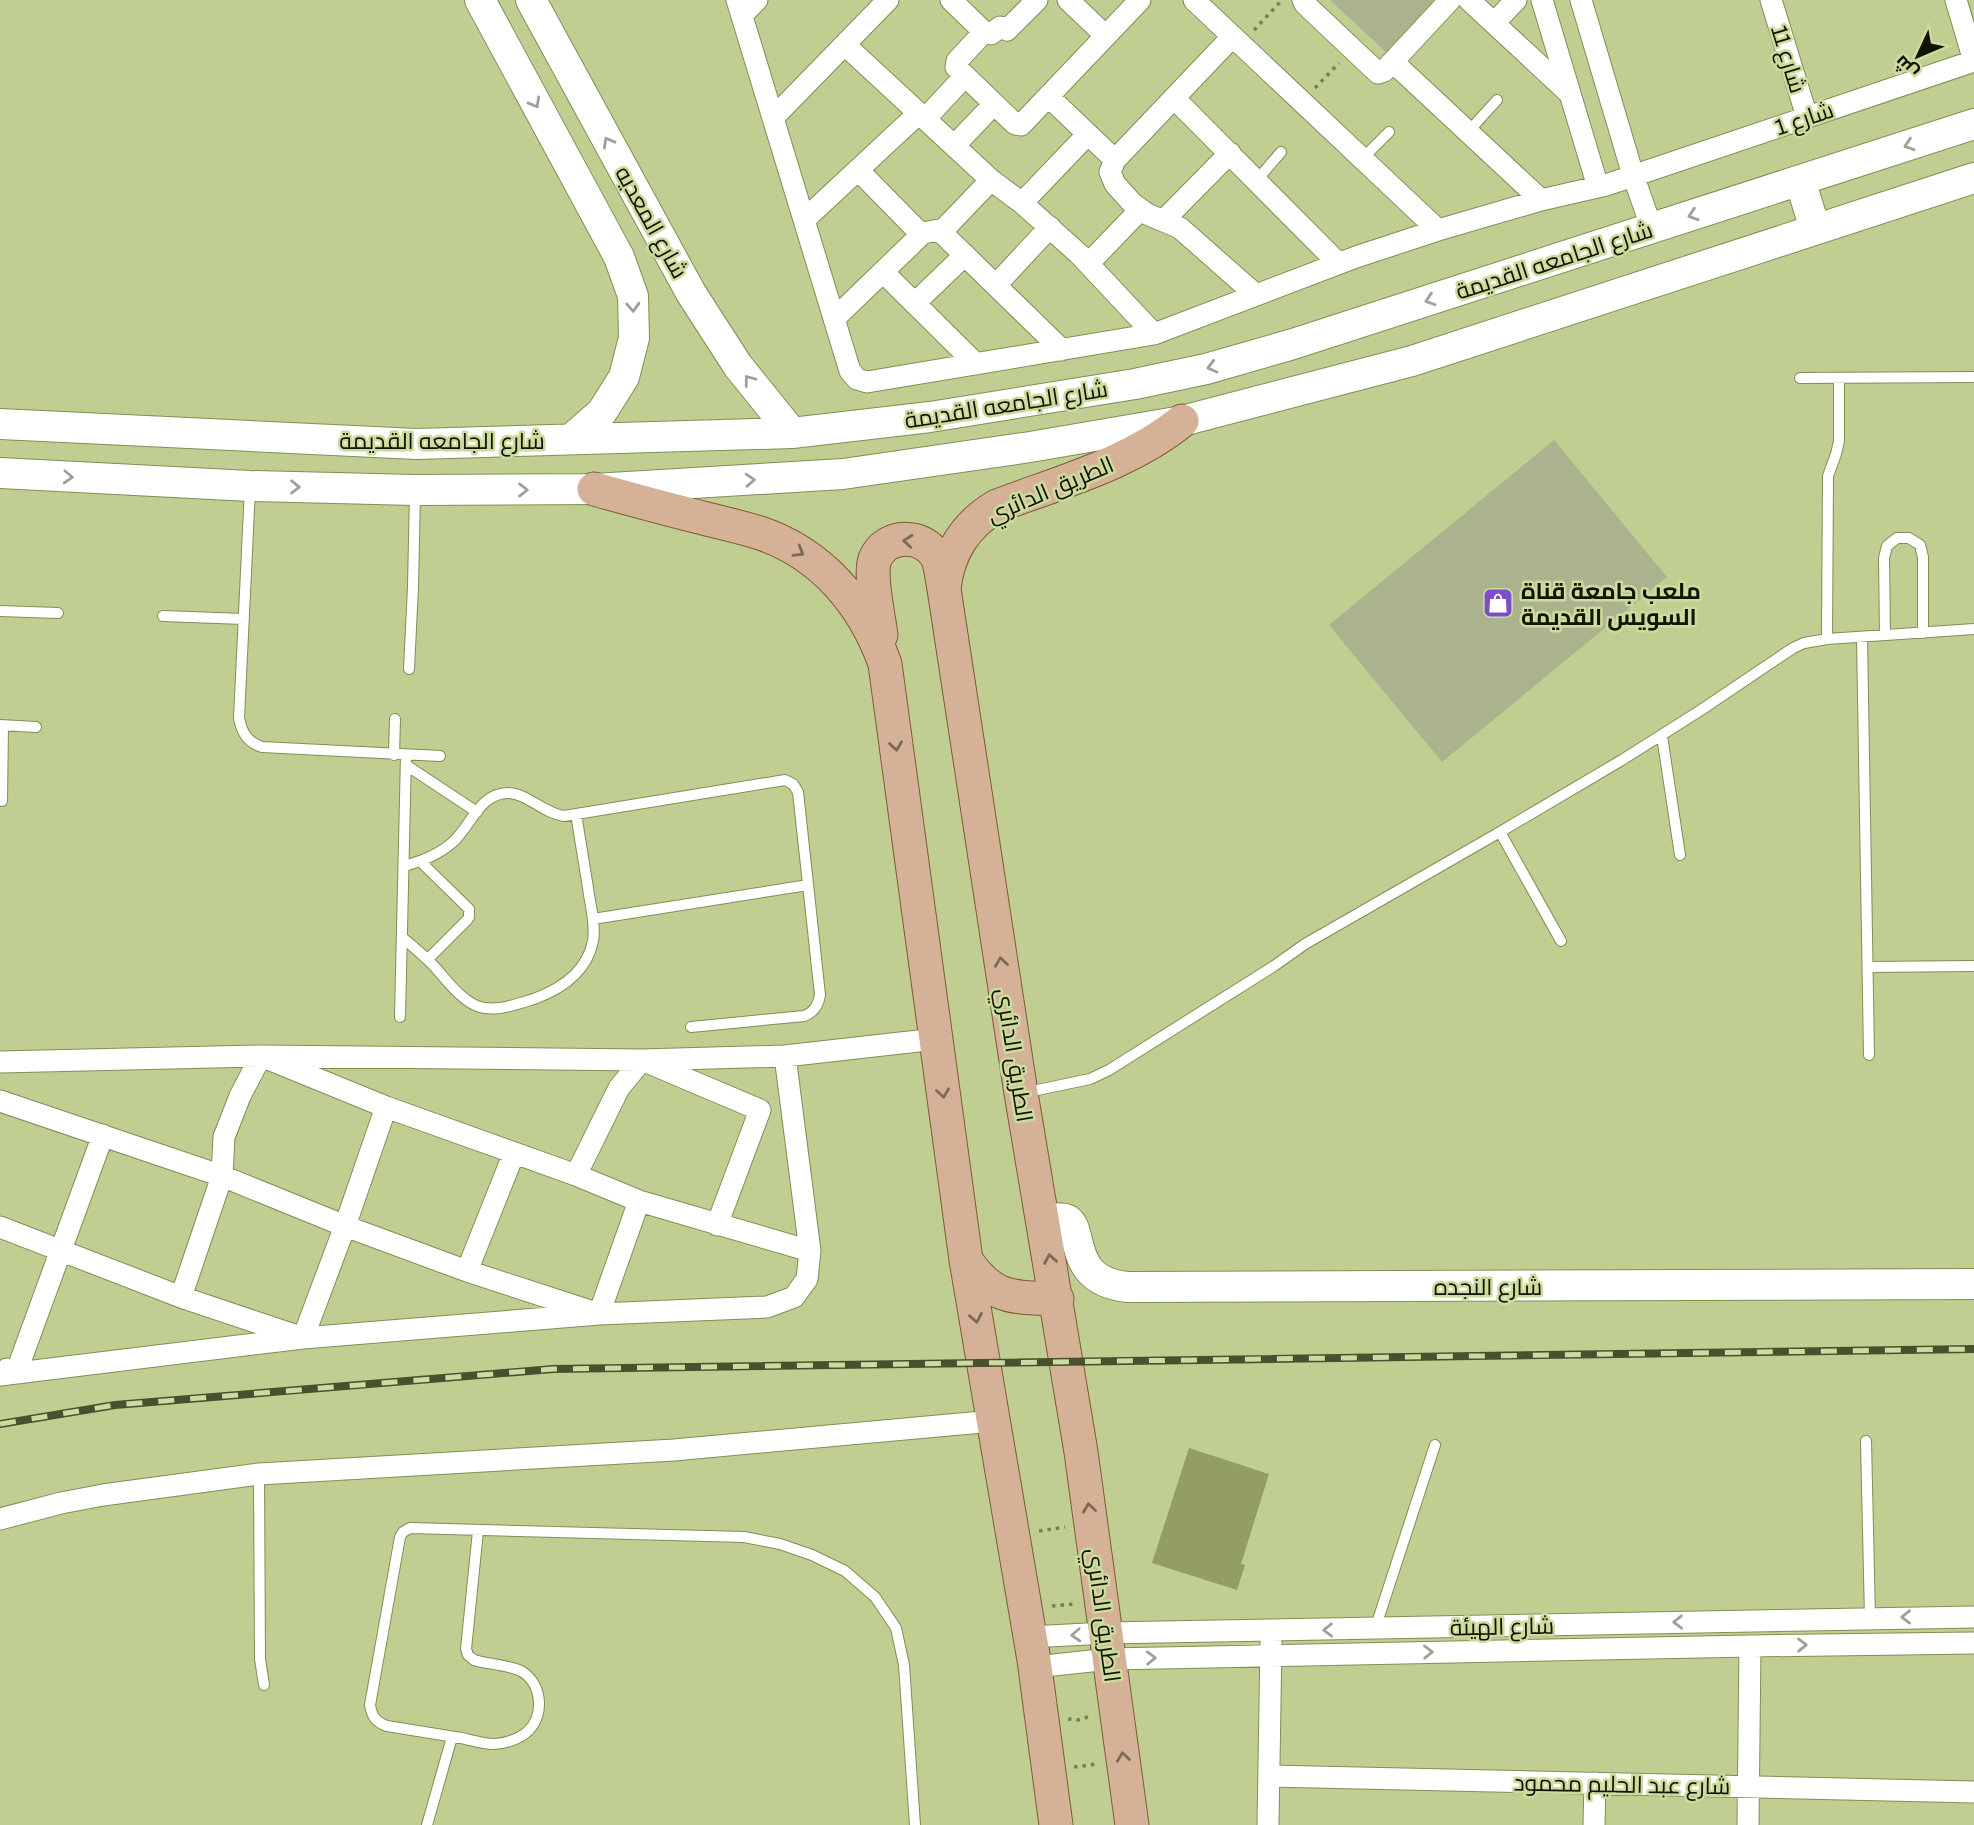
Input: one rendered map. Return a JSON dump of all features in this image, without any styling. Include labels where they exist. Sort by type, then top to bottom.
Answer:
[{"type":"main road","name":"شارع المعديه","points":[[480,0],[619,257],[633,296],[634,338],[624,377],[602,412],[570,439]]},
{"type":"main road","name":"شارع المعديه","points":[[532,1],[708,321],[738,366],[792,433]]},
{"type":"main road","points":[[518,71],[558,51]]},
{"type":"main road","name":"شارع الجامعه القديمة","points":[[0,424],[416,444],[792,433],[944,415],[1135,384],[1206,369],[1293,344],[1974,124]]},
{"type":"main road","name":"شارع الجامعه القديمة","points":[[0,473],[250,486],[415,490],[594,489],[843,474],[1030,447],[1182,421],[1412,361],[1974,178]]},
{"type":"main road","points":[[1800,180],[1815,229]]},
{"type":"main road","name":"الطريق الدائري","points":[[1132,1825],[1081,1451],[1020,1093],[944,589],[956,545],[985,513],[1131,455],[1182,421]]},
{"type":"main road","points":[[594,489],[760,533],[797,550],[831,575],[852,599],[869,625],[885,664]]},
{"type":"main road","points":[[944,589],[937,558],[927,545],[913,539],[897,540],[884,547],[875,560],[873,576],[966,1260],[1032,1652],[1056,1825]]},
{"type":"main road","name":"شارع النجده","points":[[1042,1219],[1065,1219],[1070,1222],[1074,1227],[1081,1257],[1093,1275],[1114,1285],[1128,1287],[1974,1284]]},
{"type":"main road","points":[[966,1260],[978,1277],[994,1290],[1014,1297],[1056,1299]]},
{"type":"street","points":[[740,8],[757,0]]},
{"type":"street","points":[[773,118],[888,0]]},
{"type":"street","points":[[951,0],[985,32],[991,34],[1000,27],[1007,30],[1037,0]]},
{"type":"street","points":[[1068,0],[1106,36]]},
{"type":"street","points":[[985,32],[956,63],[957,68],[1019,125],[1023,124],[1140,0]]},
{"type":"street","points":[[1194,0],[1438,230]]},
{"type":"street","points":[[1303,0],[1378,73],[1393,62],[1450,0]]},
{"type":"street","points":[[1469,0],[1571,94]]},
{"type":"street","points":[[1494,23],[1516,0]]},
{"type":"street","points":[[1542,0],[1598,187]]},
{"type":"street","points":[[1581,0],[1633,175],[1652,229]]},
{"type":"street","name":"شارع 11","points":[[1771,0],[1807,117]]},
{"type":"street","points":[[1956,0],[1974,61]]},
{"type":"street","name":"شارع 1","points":[[740,8],[850,371],[857,379],[867,382],[1154,334],[1338,263],[1438,230],[1541,200],[1598,187],[1974,61]]},
{"type":"street","points":[[1236,40],[1174,98],[1115,160],[1110,172],[1111,179],[1140,210],[1180,228],[1256,295]]},
{"type":"street","points":[[845,45],[991,180],[1050,227],[1088,263],[1154,334]]},
{"type":"street","points":[[1393,62],[1541,200]]},
{"type":"street","points":[[804,220],[965,76]]},
{"type":"street","points":[[1049,97],[1115,160]]},
{"type":"street","points":[[1174,98],[1338,263]]},
{"type":"street","points":[[954,146],[994,104]]},
{"type":"street","points":[[1022,203],[1088,134]]},
{"type":"street","points":[[1164,220],[1230,153]]},
{"type":"street","points":[[858,170],[916,229],[931,232],[965,255],[1062,350]]},
{"type":"street","points":[[834,319],[883,272],[931,232],[947,227],[991,180]]},
{"type":"street","points":[[1088,263],[1140,210]]},
{"type":"street","points":[[996,285],[1050,227]]},
{"type":"street","points":[[915,303],[965,255]]},
{"type":"street","points":[[883,272],[976,364]]},
{"type":"street","points":[[0,1062],[261,1056],[642,1060],[785,1056],[936,1039]]},
{"type":"street","points":[[261,1056],[386,1107],[576,1175],[639,1201],[810,1251]]},
{"type":"street","points":[[181,1297],[222,1176],[224,1138],[240,1096],[261,1056]]},
{"type":"street","points":[[5,1371],[303,1338],[599,1314],[767,1307],[794,1297],[807,1279],[810,1251],[785,1056]]},
{"type":"street","points":[[642,1060],[760,1110],[791,1106]]},
{"type":"street","points":[[576,1175],[618,1088],[642,1060]]},
{"type":"street","points":[[0,1101],[222,1176],[345,1226],[467,1271],[599,1314]]},
{"type":"street","points":[[303,1338],[386,1107]]},
{"type":"street","points":[[717,1225],[760,1110]]},
{"type":"street","points":[[5,1371],[60,1250],[103,1135]]},
{"type":"street","points":[[467,1271],[514,1153]]},
{"type":"street","points":[[599,1314],[639,1201]]},
{"type":"street","points":[[0,1227],[181,1297],[303,1338]]},
{"type":"street","points":[[0,1519],[103,1495],[259,1474],[674,1450],[993,1421]]},
{"type":"street","name":"شارع الهيئة","points":[[1032,1652],[1272,1631],[1974,1617]]},
{"type":"street","points":[[1268,1825],[1272,1631]]},
{"type":"street","name":"شارع الهيئة","points":[[1032,1652],[1108,1646],[1271,1656],[1974,1643]]},
{"type":"street","points":[[1748,1825],[1750,1646]]},
{"type":"street","name":"شارع عبد الحليم محمود","points":[[1269,1776],[1974,1792]]},
{"type":"street","points":[[1594,1825],[1595,1783]]},
{"type":"lane","points":[[1468,132],[1497,100]]},
{"type":"lane","points":[[1362,159],[1389,132]]},
{"type":"lane","points":[[1256,180],[1281,152]]},
{"type":"lane","points":[[1801,378],[1974,377]]},
{"type":"lane","points":[[1827,639],[1828,476],[1839,441],[1839,378]]},
{"type":"lane","points":[[250,486],[239,718],[241,729],[253,744],[262,747],[394,755],[406,760],[477,813]]},
{"type":"lane","points":[[409,669],[415,490]]},
{"type":"lane","points":[[1885,635],[1884,558],[1887,546],[1896,538],[1909,538],[1920,545],[1923,557],[1923,633]]},
{"type":"lane","points":[[0,611],[58,613]]},
{"type":"lane","points":[[163,616],[244,620]]},
{"type":"lane","points":[[1020,1093],[1103,1073],[1305,944],[1662,736],[1793,648],[1827,639],[1974,629]]},
{"type":"lane","points":[[1862,636],[1869,1055]]},
{"type":"lane","points":[[394,755],[396,719]]},
{"type":"lane","points":[[2,801],[1,725],[36,727]]},
{"type":"lane","points":[[1662,736],[1680,855]]},
{"type":"lane","points":[[406,760],[440,756]]},
{"type":"lane","points":[[400,1017],[406,760]]},
{"type":"lane","points":[[404,866],[421,862],[439,853],[454,841],[482,804],[500,794],[521,796],[542,809],[564,816],[790,781],[797,792],[808,885],[820,995],[816,1008],[804,1016],[691,1027]]},
{"type":"lane","points":[[402,937],[428,959],[467,1001],[479,1007],[506,1007],[559,988],[575,976],[586,960],[593,942],[593,919],[576,814]]},
{"type":"lane","points":[[1500,832],[1561,942]]},
{"type":"lane","points":[[421,862],[470,913],[467,920],[428,959]]},
{"type":"lane","points":[[593,919],[808,885]]},
{"type":"lane","points":[[1868,967],[1974,966]]},
{"type":"lane","points":[[1866,1441],[1870,1618]]},
{"type":"lane","points":[[1375,1629],[1435,1445]]},
{"type":"lane","points":[[259,1474],[260,1659],[264,1685]]},
{"type":"lane","points":[[478,1531],[466,1649],[474,1660],[520,1671],[530,1679],[540,1700],[535,1723],[517,1738],[493,1744],[378,1723],[371,1715],[370,1705],[400,1537],[410,1528],[744,1537],[780,1544],[812,1555],[845,1571],[875,1597],[896,1628],[904,1665],[915,1825]]},
{"type":"lane","points":[[427,1825],[452,1737]]},
{"type":"path","points":[[1236,40],[1282,0]]},
{"type":"path","points":[[1301,102],[1352,49]]},
{"type":"path","points":[[1033,1532],[1065,1527],[1064,1515]]},
{"type":"path","points":[[1048,1607],[1077,1604]]},
{"type":"path","points":[[1064,1728],[1064,1715],[1078,1720],[1096,1713]]},
{"type":"path","points":[[1049,1770],[1124,1759]]},
{"type":"green space","points":[[1330,0],[1434,0],[1386,52]]},
{"type":"green space","points":[[1554,440],[1667,577],[1442,762],[1329,625]]},
{"type":"building","points":[[1189,1448],[1269,1474],[1241,1564],[1245,1565],[1237,1590],[1152,1563]]},
{"type":"railway","points":[[0,1424],[115,1405],[553,1369],[1974,1349]]},
{"type":"place","name":"ملعب جامعة قناة السويس القديمة","points":[[1498,603]]}]
